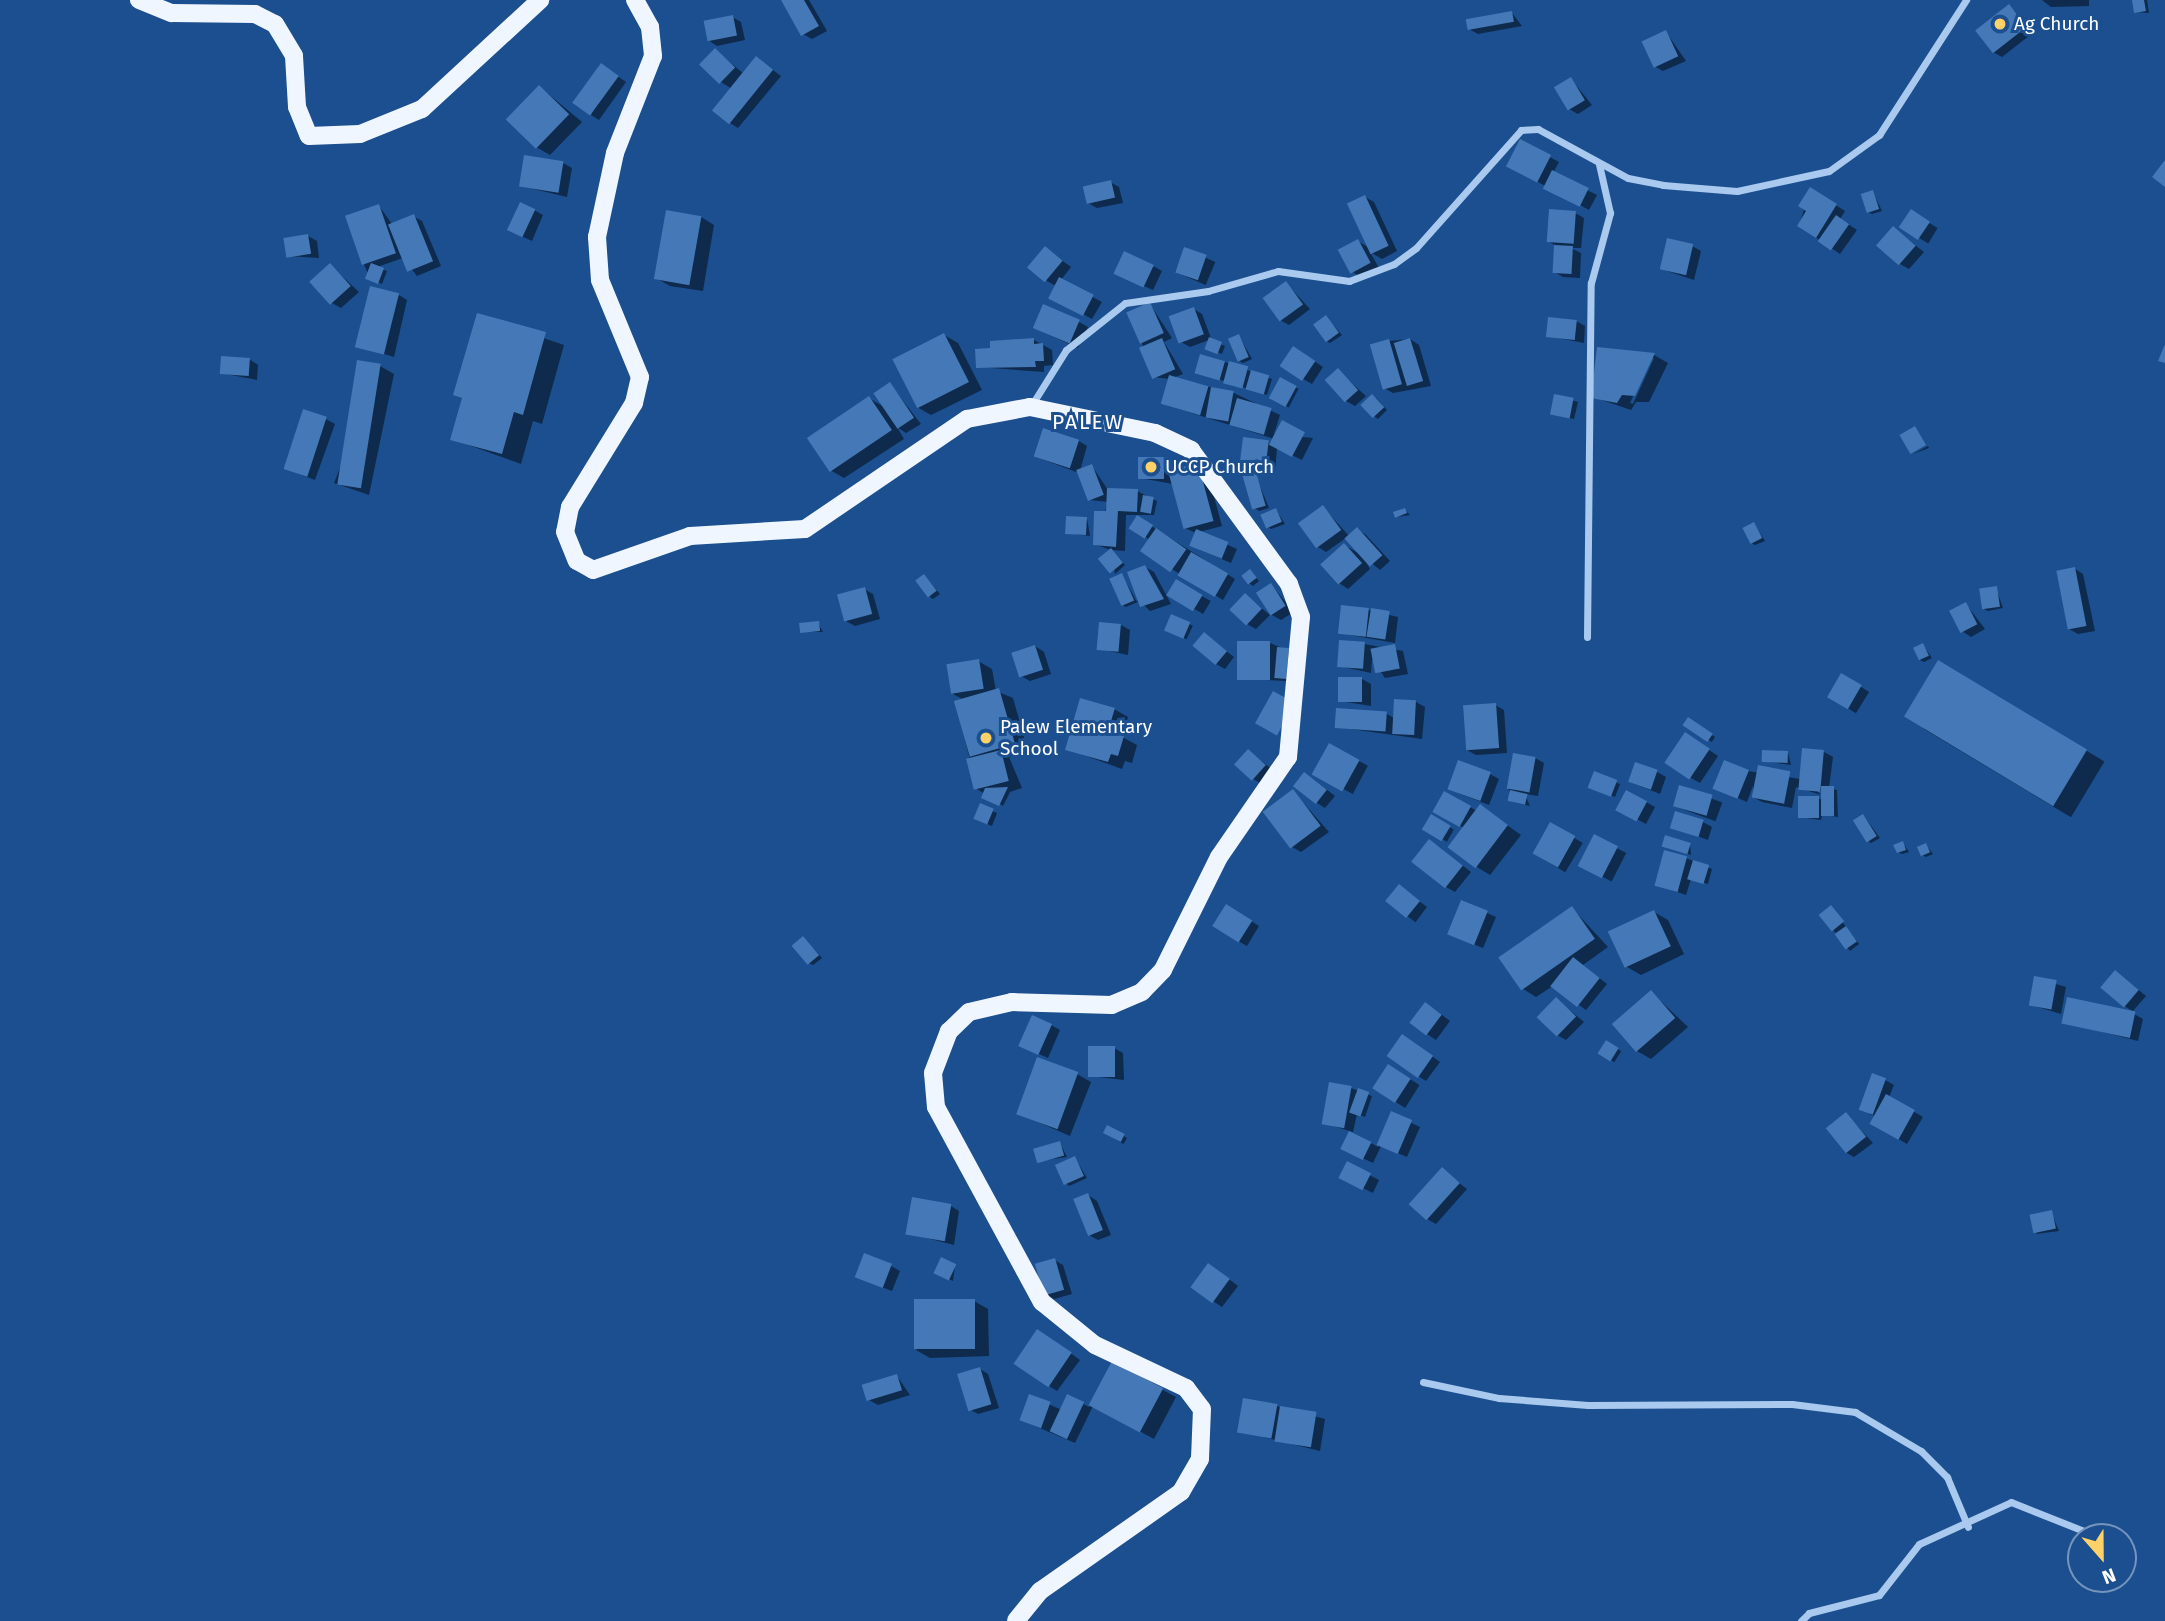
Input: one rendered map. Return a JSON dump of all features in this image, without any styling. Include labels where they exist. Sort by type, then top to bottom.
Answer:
[{"type":"main road","points":[[139,0],[172,13],[255,14],[275,24],[294,56],[296,107],[309,136],[360,134],[422,109],[540,0]]},
{"type":"main road","points":[[635,0],[650,27],[653,56],[615,153],[597,237],[600,280],[640,376],[634,403],[570,507],[565,532],[577,561],[593,570],[690,536],[805,529],[967,419],[1030,407],[1155,433],[1205,461],[1296,601],[1303,643],[1294,734],[1280,774],[1219,857],[1163,970],[1142,992],[1112,1005],[1012,1002],[969,1012],[949,1031],[933,1073],[936,1107],[1042,1302],[1095,1345],[1186,1388],[1202,1409],[1204,1438],[1181,1492],[1040,1591],[1016,1621]]},
{"type":"street","points":[[1030,407],[1066,350],[1095,321],[1125,303],[1208,291],[1261,273],[1349,281],[1394,264],[1416,248],[1521,130],[1538,129],[1599,164],[1663,185],[1737,191],[1839,166],[1880,135],[1966,0]]},
{"type":"street","points":[[1587,637],[1591,283],[1610,203],[1599,164]]},
{"type":"street","points":[[1423,1382],[1499,1398],[1588,1405],[1792,1404],[1855,1412],[1921,1451],[1947,1477],[1968,1527]]},
{"type":"street","points":[[1801,1621],[1809,1613],[1879,1595],[1919,1544],[1968,1527],[2018,1501],[2067,1523]]},
{"type":"building","points":[[781,0],[804,0],[819,26],[801,36]]},
{"type":"building","points":[[2132,0],[2144,0],[2146,11],[2134,13]]},
{"type":"building","points":[[2009,4],[2027,27],[1993,53],[1975,30]]},
{"type":"building","points":[[1512,11],[1514,22],[1468,30],[1466,19]]},
{"type":"building","points":[[733,15],[737,36],[708,41],[704,21]]},
{"type":"building","points":[[1666,30],[1678,56],[1654,68],[1642,41]]},
{"type":"building","points":[[715,48],[735,67],[719,84],[699,65]]},
{"type":"building","points":[[756,56],[773,70],[729,124],[712,110]]},
{"type":"building","points":[[601,63],[619,76],[590,116],[572,103]]},
{"type":"building","points":[[1571,77],[1585,100],[1568,110],[1554,87]]},
{"type":"building","points":[[539,85],[569,114],[536,149],[506,120]]},
{"type":"building","points":[[1520,139],[1551,155],[1537,183],[1506,167]]},
{"type":"building","points":[[524,155],[564,161],[559,193],[519,187]]},
{"type":"building","points":[[2165,160],[2165,187],[2152,177]]},
{"type":"building","points":[[1552,170],[1589,188],[1580,207],[1543,189]]},
{"type":"building","points":[[1111,180],[1115,198],[1087,204],[1083,187]]},
{"type":"building","points":[[1810,187],[1837,204],[1816,238],[1797,226],[1806,211],[1798,206]]},
{"type":"building","points":[[1873,190],[1879,209],[1867,213],[1861,194]]},
{"type":"building","points":[[1365,195],[1389,246],[1371,254],[1347,203]]},
{"type":"building","points":[[520,202],[535,209],[522,237],[507,230]]},
{"type":"building","points":[[379,204],[396,253],[362,265],[345,216]]},
{"type":"building","points":[[1549,209],[1576,211],[1574,244],[1547,242]]},
{"type":"building","points":[[1911,209],[1930,222],[1918,240],[1899,227]]},
{"type":"building","points":[[666,210],[701,216],[689,285],[654,279]]},
{"type":"building","points":[[414,214],[433,261],[407,272],[388,224]]},
{"type":"building","points":[[1836,215],[1849,224],[1831,250],[1818,241]]},
{"type":"building","points":[[1893,226],[1916,246],[1899,265],[1876,246]]},
{"type":"building","points":[[308,234],[311,254],[286,258],[283,238]]},
{"type":"building","points":[[1667,238],[1693,244],[1686,275],[1660,269]]},
{"type":"building","points":[[1358,239],[1371,263],[1350,274],[1338,250]]},
{"type":"building","points":[[1554,245],[1573,246],[1572,274],[1553,273]]},
{"type":"building","points":[[1045,246],[1063,261],[1045,282],[1027,267]]},
{"type":"building","points":[[1184,247],[1207,255],[1198,280],[1175,273]]},
{"type":"building","points":[[1124,251],[1154,265],[1143,288],[1113,274]]},
{"type":"building","points":[[330,263],[351,286],[330,305],[309,282]]},
{"type":"building","points":[[371,263],[384,268],[378,284],[365,279]]},
{"type":"building","points":[[1059,277],[1094,295],[1083,316],[1048,298]]},
{"type":"building","points":[[1286,281],[1303,304],[1280,322],[1263,298]]},
{"type":"building","points":[[370,286],[399,293],[384,354],[355,347]]},
{"type":"building","points":[[1150,302],[1164,333],[1140,344],[1126,313]]},
{"type":"building","points":[[1043,304],[1080,320],[1070,344],[1033,328]]},
{"type":"building","points":[[1194,307],[1204,334],[1179,343],[1169,316]]},
{"type":"building","points":[[477,313],[546,332],[523,415],[514,412],[502,454],[450,440],[462,398],[453,395]]},
{"type":"building","points":[[1326,315],[1339,333],[1326,342],[1313,324]]},
{"type":"building","points":[[1548,317],[1577,320],[1575,340],[1546,337]]},
{"type":"building","points":[[944,333],[969,382],[917,408],[892,359]]},
{"type":"building","points":[[1239,334],[1249,357],[1238,362],[1228,339]]},
{"type":"building","points":[[1209,337],[1222,342],[1217,354],[1204,349]]},
{"type":"building","points":[[1034,338],[1034,344],[1043,343],[1044,361],[1035,361],[1036,367],[976,368],[975,349],[990,348],[990,341]]},
{"type":"building","points":[[1162,338],[1175,369],[1152,379],[1139,348]]},
{"type":"building","points":[[1410,338],[1423,381],[1407,386],[1394,343]]},
{"type":"building","points":[[1389,339],[1402,384],[1383,390],[1370,345]]},
{"type":"building","points":[[2165,344],[2165,363],[2158,361]]},
{"type":"building","points":[[1293,346],[1315,361],[1302,381],[1280,366]]},
{"type":"building","points":[[1597,347],[1655,353],[1635,396],[1622,395],[1617,403],[1591,398]]},
{"type":"building","points":[[1200,354],[1225,361],[1219,380],[1194,373]]},
{"type":"building","points":[[221,356],[250,358],[249,376],[220,374]]},
{"type":"building","points":[[357,360],[381,364],[361,488],[337,484]]},
{"type":"building","points":[[1229,361],[1248,366],[1242,388],[1223,383]]},
{"type":"building","points":[[1338,368],[1358,390],[1345,402],[1325,380]]},
{"type":"building","points":[[1251,370],[1269,375],[1264,394],[1245,389]]},
{"type":"building","points":[[1169,375],[1208,386],[1200,415],[1161,404]]},
{"type":"building","points":[[1280,377],[1297,386],[1286,407],[1269,398]]},
{"type":"building","points":[[890,382],[914,418],[897,429],[873,393]]},
{"type":"building","points":[[1211,387],[1234,391],[1228,422],[1206,418]]},
{"type":"building","points":[[1372,394],[1384,407],[1373,418],[1360,405]]},
{"type":"building","points":[[1554,394],[1574,398],[1570,418],[1550,415]]},
{"type":"building","points":[[869,396],[892,430],[830,472],[807,438]]},
{"type":"building","points":[[1237,398],[1272,408],[1264,435],[1229,425]]},
{"type":"building","points":[[303,409],[327,417],[307,477],[284,469]]},
{"type":"building","points":[[1282,420],[1305,432],[1292,457],[1269,445]]},
{"type":"building","points":[[1915,426],[1926,445],[1910,454],[1899,435]]},
{"type":"building","points":[[1043,428],[1079,440],[1070,468],[1034,457]]},
{"type":"building","points":[[1243,437],[1269,440],[1265,468],[1240,465]]},
{"type":"building","points":[[1138,457],[1164,457],[1164,479],[1138,479]]},
{"type":"building","points":[[1198,463],[1214,521],[1184,529],[1168,471]]},
{"type":"building","points":[[1092,464],[1104,495],[1088,501],[1076,470]]},
{"type":"building","points":[[1256,472],[1266,506],[1252,510],[1243,476]]},
{"type":"building","points":[[1107,488],[1138,489],[1137,512],[1118,511],[1116,547],[1093,545],[1094,511],[1106,511]]},
{"type":"building","points":[[1143,495],[1154,497],[1151,514],[1140,512]]},
{"type":"building","points":[[1323,505],[1341,530],[1316,548],[1298,523]]},
{"type":"building","points":[[1276,508],[1282,522],[1266,528],[1260,515]]},
{"type":"building","points":[[1405,508],[1407,513],[1395,518],[1393,512]]},
{"type":"building","points":[[1137,515],[1153,525],[1145,539],[1129,529]]},
{"type":"building","points":[[1066,516],[1087,517],[1086,535],[1065,534]]},
{"type":"building","points":[[1754,522],[1762,538],[1751,544],[1742,528]]},
{"type":"building","points":[[1357,527],[1382,555],[1370,567],[1344,538]]},
{"type":"building","points":[[1156,528],[1186,549],[1170,572],[1140,551]]},
{"type":"building","points":[[1196,529],[1228,542],[1222,559],[1189,546]]},
{"type":"building","points":[[1344,543],[1362,563],[1338,584],[1320,564]]},
{"type":"building","points":[[1111,548],[1123,563],[1110,573],[1098,559]]},
{"type":"building","points":[[1191,552],[1228,574],[1215,597],[1178,575]]},
{"type":"building","points":[[1145,565],[1164,599],[1140,607],[1127,572]]},
{"type":"building","points":[[2075,567],[2086,626],[2068,630],[2056,571]]},
{"type":"building","points":[[1250,569],[1257,578],[1248,584],[1241,576]]},
{"type":"building","points":[[1122,573],[1134,600],[1121,606],[1109,579]]},
{"type":"building","points":[[924,574],[937,591],[928,597],[915,581]]},
{"type":"building","points":[[1176,579],[1203,595],[1193,611],[1166,595]]},
{"type":"building","points":[[1271,583],[1286,606],[1271,615],[1256,593]]},
{"type":"building","points":[[1997,586],[2000,607],[1982,609],[1979,589]]},
{"type":"building","points":[[865,587],[872,614],[844,622],[837,595]]},
{"type":"building","points":[[1245,593],[1262,609],[1246,626],[1229,610]]},
{"type":"building","points":[[1966,602],[1977,624],[1960,633],[1949,611]]},
{"type":"building","points":[[1341,605],[1369,608],[1366,637],[1338,634]]},
{"type":"building","points":[[1371,608],[1390,611],[1385,640],[1366,637]]},
{"type":"building","points":[[1171,614],[1190,622],[1183,639],[1164,631]]},
{"type":"building","points":[[819,621],[820,631],[800,633],[799,623]]},
{"type":"building","points":[[1099,622],[1121,624],[1118,652],[1097,650]]},
{"type":"building","points":[[1204,632],[1227,651],[1215,665],[1192,646]]},
{"type":"building","points":[[1339,640],[1365,642],[1363,669],[1337,667]]},
{"type":"building","points":[[1237,641],[1270,641],[1270,680],[1237,680]]},
{"type":"building","points":[[1923,643],[1929,656],[1919,660],[1913,648]]},
{"type":"building","points":[[1395,644],[1400,669],[1375,673],[1370,649]]},
{"type":"building","points":[[1035,645],[1043,670],[1019,677],[1011,653]]},
{"type":"building","points":[[1277,647],[1289,648],[1286,679],[1274,678]]},
{"type":"building","points":[[979,659],[984,689],[951,694],[946,664]]},
{"type":"building","points":[[1938,660],[2087,750],[2053,806],[1904,717]]},
{"type":"building","points":[[1841,673],[1862,685],[1848,709],[1827,697]]},
{"type":"building","points":[[1338,677],[1362,677],[1362,702],[1338,702]]},
{"type":"building","points":[[999,688],[1015,744],[970,757],[954,701]]},
{"type":"building","points":[[1273,691],[1295,703],[1277,735],[1255,723]]},
{"type":"building","points":[[1080,698],[1115,708],[1108,731],[1124,736],[1118,756],[1111,754],[1108,762],[1065,750]]},
{"type":"building","points":[[1394,699],[1416,700],[1414,735],[1392,734]]},
{"type":"building","points":[[1496,703],[1499,748],[1466,750],[1463,705]]},
{"type":"building","points":[[1336,708],[1387,712],[1385,732],[1335,728]]},
{"type":"building","points":[[1688,717],[1713,734],[1707,742],[1682,725]]},
{"type":"building","points":[[1685,732],[1710,749],[1689,779],[1664,763]]},
{"type":"building","points":[[1329,743],[1360,760],[1342,791],[1312,774]]},
{"type":"building","points":[[1802,748],[1824,750],[1820,792],[1798,790]]},
{"type":"building","points":[[1248,749],[1266,765],[1252,781],[1234,765]]},
{"type":"building","points":[[1001,750],[1009,781],[974,790],[966,759]]},
{"type":"building","points":[[1762,750],[1788,751],[1788,763],[1762,762]]},
{"type":"building","points":[[1513,753],[1536,757],[1529,792],[1507,788]]},
{"type":"building","points":[[1458,760],[1491,772],[1480,801],[1447,789]]},
{"type":"building","points":[[1724,760],[1749,770],[1737,799],[1712,789]]},
{"type":"building","points":[[1635,762],[1658,770],[1651,790],[1628,782]]},
{"type":"building","points":[[1758,765],[1790,771],[1784,804],[1752,797]]},
{"type":"building","points":[[1594,771],[1617,780],[1611,797],[1588,788]]},
{"type":"building","points":[[1304,772],[1327,790],[1316,804],[1293,786]]},
{"type":"building","points":[[1679,785],[1713,795],[1707,816],[1673,806]]},
{"type":"building","points":[[1821,786],[1834,786],[1834,816],[1821,816]]},
{"type":"building","points":[[1008,787],[999,806],[981,798],[985,788]]},
{"type":"building","points":[[1293,789],[1321,826],[1290,849],[1263,812]]},
{"type":"building","points":[[1510,790],[1528,794],[1525,805],[1508,801]]},
{"type":"building","points":[[1626,790],[1647,801],[1636,822],[1615,810]]},
{"type":"building","points":[[1444,791],[1471,806],[1459,827],[1432,812]]},
{"type":"building","points":[[1798,796],[1819,796],[1819,818],[1798,818]]},
{"type":"building","points":[[980,803],[994,809],[987,825],[973,819]]},
{"type":"building","points":[[1480,804],[1508,825],[1475,868],[1448,847]]},
{"type":"building","points":[[1675,811],[1704,820],[1698,837],[1670,828]]},
{"type":"building","points":[[1431,814],[1451,826],[1441,841],[1422,829]]},
{"type":"building","points":[[1863,814],[1877,836],[1867,842],[1853,820]]},
{"type":"building","points":[[1550,822],[1575,836],[1558,868],[1533,853]]},
{"type":"building","points":[[1594,834],[1618,846],[1602,878],[1578,866]]},
{"type":"building","points":[[1665,835],[1691,843],[1687,854],[1661,846]]},
{"type":"building","points":[[1429,839],[1463,865],[1445,888],[1411,862]]},
{"type":"building","points":[[1903,841],[1906,850],[1897,853],[1893,845]]},
{"type":"building","points":[[1926,843],[1930,852],[1921,856],[1917,847]]},
{"type":"building","points":[[1664,850],[1687,856],[1678,892],[1654,886]]},
{"type":"building","points":[[1693,860],[1709,865],[1703,884],[1687,879]]},
{"type":"building","points":[[1399,884],[1420,901],[1406,918],[1385,901]]},
{"type":"building","points":[[1461,900],[1488,911],[1474,945],[1447,934]]},
{"type":"building","points":[[1226,904],[1252,920],[1239,942],[1212,926]]},
{"type":"building","points":[[1831,905],[1844,921],[1832,931],[1819,915]]},
{"type":"building","points":[[1572,906],[1595,939],[1521,990],[1498,958]]},
{"type":"building","points":[[1654,910],[1671,946],[1625,968],[1608,932]]},
{"type":"building","points":[[1846,926],[1857,942],[1845,950],[1835,934]]},
{"type":"building","points":[[803,936],[819,955],[808,965],[792,946]]},
{"type":"building","points":[[1573,957],[1600,978],[1577,1007],[1550,986]]},
{"type":"building","points":[[2115,970],[2139,990],[2124,1008],[2100,988]]},
{"type":"building","points":[[2034,976],[2057,980],[2051,1010],[2029,1006]]},
{"type":"building","points":[[1651,990],[1675,1018],[1636,1052],[1612,1024]]},
{"type":"building","points":[[1556,997],[1576,1016],[1557,1037],[1537,1017]]},
{"type":"building","points":[[2067,997],[2135,1012],[2130,1038],[2061,1023]]},
{"type":"building","points":[[1425,1002],[1442,1015],[1426,1035],[1409,1023]]},
{"type":"building","points":[[1032,1015],[1052,1024],[1038,1055],[1018,1046]]},
{"type":"building","points":[[1402,1034],[1433,1056],[1418,1078],[1387,1056]]},
{"type":"building","points":[[1606,1040],[1619,1048],[1610,1062],[1598,1054]]},
{"type":"building","points":[[1088,1046],[1115,1046],[1115,1077],[1088,1077]]},
{"type":"building","points":[[1037,1057],[1078,1072],[1057,1129],[1016,1114]]},
{"type":"building","points":[[1388,1064],[1411,1079],[1395,1103],[1372,1088]]},
{"type":"building","points":[[1872,1073],[1886,1078],[1873,1115],[1859,1110]]},
{"type":"building","points":[[1329,1082],[1352,1086],[1344,1128],[1322,1124]]},
{"type":"building","points":[[1358,1088],[1369,1092],[1360,1117],[1349,1112]]},
{"type":"building","points":[[1886,1094],[1915,1110],[1898,1140],[1870,1124]]},
{"type":"building","points":[[1391,1111],[1412,1120],[1398,1154],[1377,1145]]},
{"type":"building","points":[[1846,1112],[1866,1137],[1846,1153],[1826,1128]]},
{"type":"building","points":[[1107,1125],[1125,1134],[1121,1142],[1103,1133]]},
{"type":"building","points":[[1349,1131],[1371,1142],[1363,1160],[1340,1149]]},
{"type":"building","points":[[1060,1141],[1064,1155],[1037,1163],[1033,1149]]},
{"type":"building","points":[[1075,1156],[1084,1176],[1064,1185],[1055,1165]]},
{"type":"building","points":[[1347,1161],[1371,1173],[1362,1190],[1338,1178]]},
{"type":"building","points":[[1442,1167],[1460,1183],[1426,1220],[1409,1204]]},
{"type":"building","points":[[1088,1193],[1103,1230],[1088,1236],[1073,1199]]},
{"type":"building","points":[[912,1197],[951,1204],[945,1241],[905,1234]]},
{"type":"building","points":[[2052,1210],[2056,1229],[2033,1233],[2030,1215]]},
{"type":"building","points":[[864,1253],[892,1264],[883,1288],[855,1277]]},
{"type":"building","points":[[941,1257],[956,1264],[949,1280],[933,1273]]},
{"type":"building","points":[[1055,1258],[1064,1290],[1044,1296],[1035,1264]]},
{"type":"building","points":[[1208,1263],[1230,1279],[1212,1303],[1190,1287]]},
{"type":"building","points":[[914,1299],[975,1299],[975,1349],[914,1349]]},
{"type":"building","points":[[1037,1329],[1072,1352],[1048,1387],[1014,1364]]},
{"type":"building","points":[[1112,1361],[1163,1388],[1140,1432],[1089,1405]]},
{"type":"building","points":[[980,1367],[991,1404],[968,1411],[957,1374]]},
{"type":"building","points":[[897,1374],[902,1390],[867,1401],[862,1385]]},
{"type":"building","points":[[1029,1394],[1051,1402],[1041,1428],[1019,1420]]},
{"type":"building","points":[[1067,1394],[1084,1402],[1067,1439],[1050,1431]]},
{"type":"building","points":[[1243,1398],[1277,1404],[1271,1439],[1237,1432]]},
{"type":"building","points":[[1280,1406],[1317,1412],[1311,1447],[1274,1442]]},
{"type":"place","name":"Ag Church","points":[[2000,24]]},
{"type":"place","name":"UCCP Church","points":[[1151,467]]},
{"type":"place","name":"Palew Elementary School","points":[[986,738]]},
{"type":"district","name":"PALEW","points":[[1088,422]]}]
